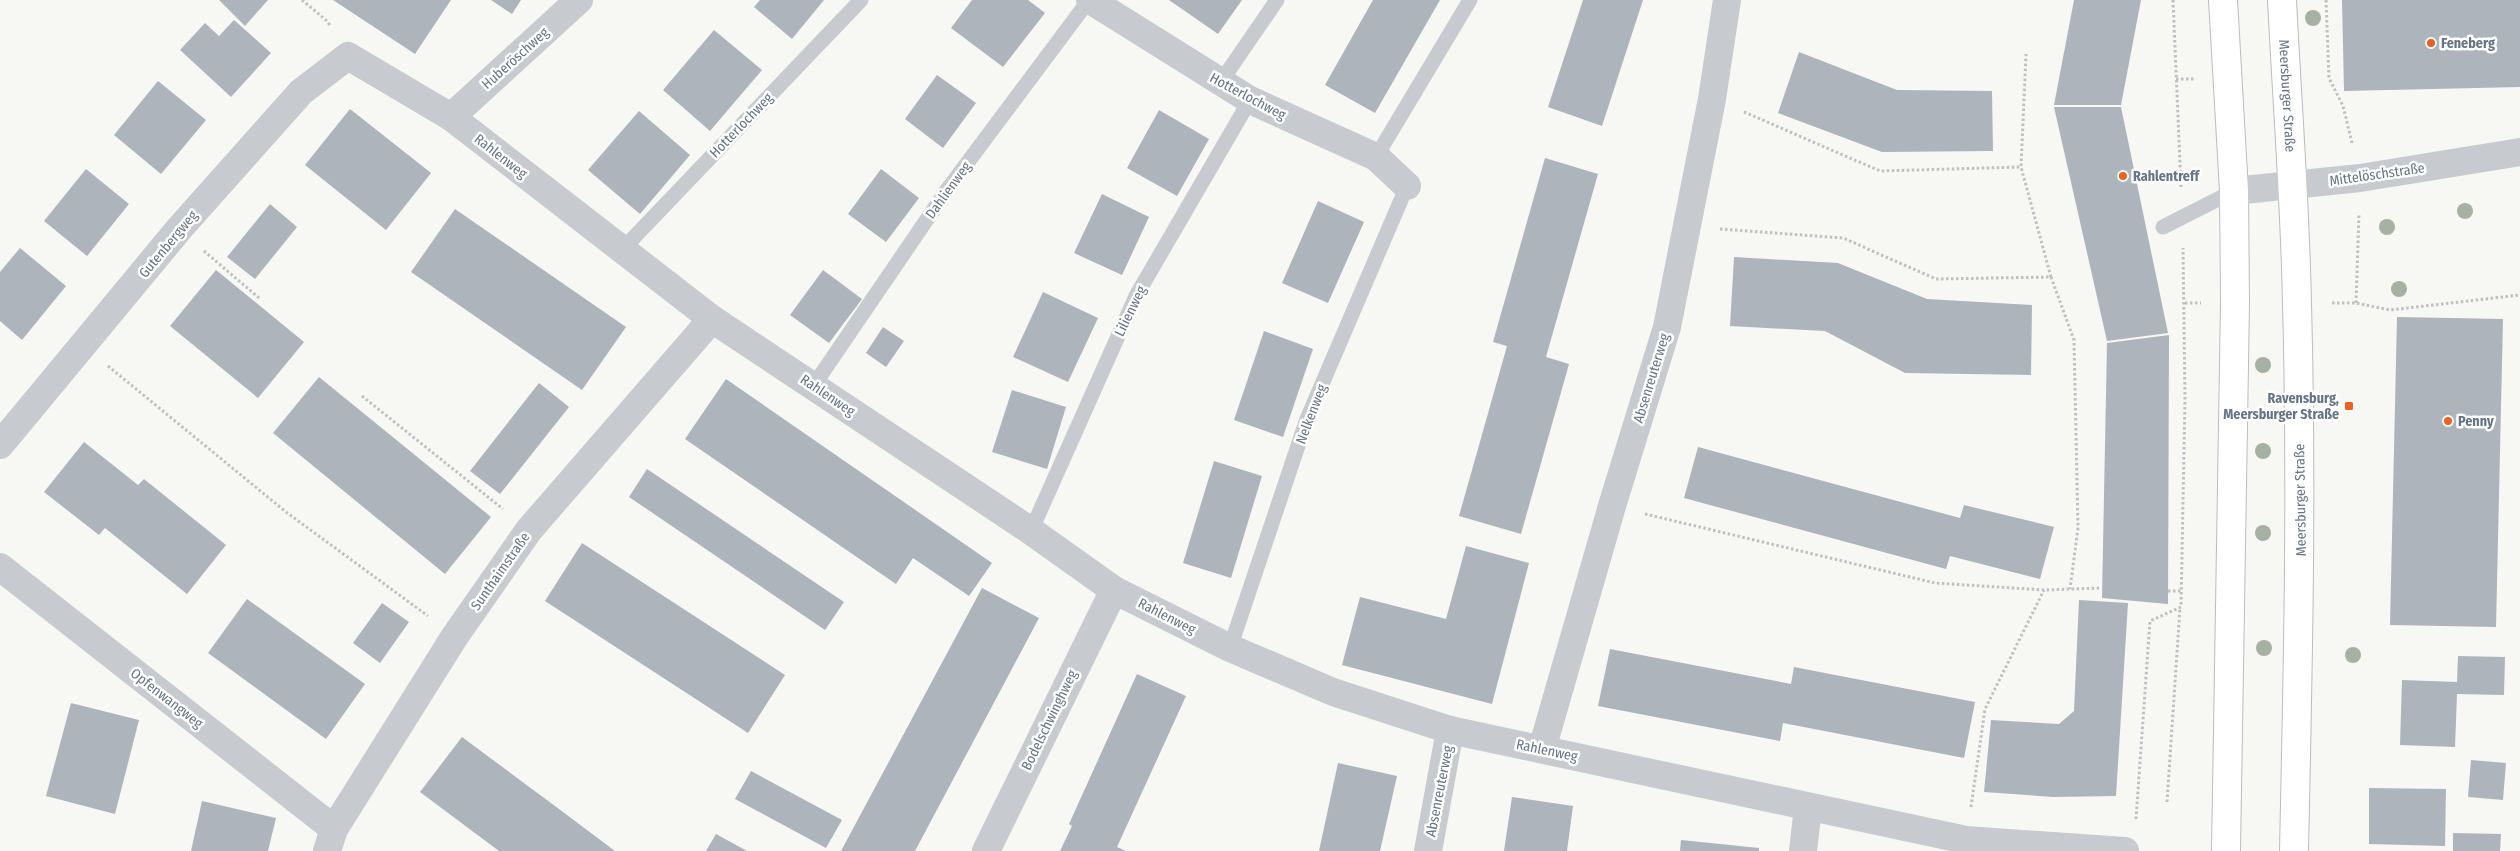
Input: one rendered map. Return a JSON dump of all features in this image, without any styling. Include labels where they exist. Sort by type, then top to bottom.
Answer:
[{"type":"street","name":"Huberöschweg","points":[[451,117],[579,0]]},
{"type":"street","name":"Hotterlochweg","points":[[1089,0],[1250,100],[1376,157],[1408,186]]},
{"type":"street","name":"Absenreuterweg","points":[[1542,749],[1612,506],[1667,327],[1712,99],[1727,0]]},
{"type":"street","points":[[2222,0],[2234,191],[2235,303],[2226,851]]},
{"type":"street","name":"Meersburger Straße","points":[[2282,0],[2297,304],[2300,565],[2294,851]]},
{"type":"street","name":"Rahlenweg","points":[[348,56],[451,117],[712,319],[1031,531],[1114,590],[1230,648],[1333,692],[1450,730],[1808,807],[1966,845],[2125,851]]},
{"type":"street","name":"Gutenbergweg","points":[[0,445],[179,229],[301,92],[348,56]]},
{"type":"street","name":"Mittelöschstraße","points":[[2234,191],[2360,178],[2520,152]]},
{"type":"street","name":"Sunthaimstraße","points":[[331,840],[455,636],[529,530],[712,319]]},
{"type":"street","name":"Opfenwangweg","points":[[0,567],[331,840]]},
{"type":"street","name":"Bodelschwinghweg","points":[[986,851],[1114,590]]},
{"type":"street","name":"Absenreuterweg","points":[[1428,851],[1450,730]]},
{"type":"street","points":[[1803,851],[1808,807]]},
{"type":"lane","name":"Hotterlochweg","points":[[621,250],[861,0]]},
{"type":"lane","name":"Dahlienweg","points":[[814,385],[947,190],[1089,0]]},
{"type":"lane","points":[[1220,83],[1277,0]]},
{"type":"lane","points":[[1376,157],[1470,0]]},
{"type":"lane","name":"Lilienweg","points":[[1031,531],[1136,296],[1250,100]]},
{"type":"lane","name":"Nelkenweg","points":[[1230,648],[1307,419],[1408,186]]},
{"type":"lane","points":[[2163,227],[2234,191]]},
{"type":"path","points":[[2167,802],[2181,591],[2185,369],[2182,218],[2173,0]]},
{"type":"path","points":[[2326,0],[2329,78]]},
{"type":"path","points":[[2026,54],[2021,167],[2051,277],[2074,340],[2078,528],[2070,589]]},
{"type":"path","points":[[1712,99],[1880,171],[2021,167]]},
{"type":"path","points":[[1688,227],[1843,238],[1936,279],[2051,277]]},
{"type":"path","points":[[179,229],[259,298]]},
{"type":"path","points":[[2356,303],[2390,310],[2520,295]]},
{"type":"path","points":[[83,345],[286,512],[455,636]]},
{"type":"path","points":[[362,396],[529,530]]},
{"type":"path","points":[[1612,506],[1935,583],[2044,590],[2101,588]]},
{"type":"path","points":[[1966,845],[1985,709],[2044,590]]},
{"type":"path","points":[[2168,591],[2181,591]]},
{"type":"path","points":[[2135,822],[2150,621],[2180,607]]},
{"type":"building","points":[[219,0],[268,0],[245,26]]},
{"type":"building","points":[[333,0],[451,0],[415,54]]},
{"type":"building","points":[[491,0],[521,0],[512,14]]},
{"type":"building","points":[[760,0],[824,0],[792,39],[754,7]]},
{"type":"building","points":[[972,0],[1028,0],[1045,13],[1003,67],[951,28]]},
{"type":"building","points":[[1169,0],[1242,0],[1218,34]]},
{"type":"building","points":[[1373,0],[1440,0],[1375,113],[1325,85]]},
{"type":"building","points":[[1583,0],[1643,0],[1602,126],[1548,107]]},
{"type":"building","points":[[2074,0],[2141,0],[2121,105],[2054,105]]},
{"type":"building","name":"Feneberg","points":[[2342,0],[2520,0],[2520,87],[2344,91]]},
{"type":"building","points":[[234,20],[271,53],[231,97],[180,50],[205,23],[219,36]]},
{"type":"building","points":[[714,30],[762,70],[710,131],[663,90]]},
{"type":"building","points":[[1799,52],[1897,90],[1992,91],[1993,151],[1882,152],[1778,113]]},
{"type":"building","points":[[937,75],[976,103],[943,148],[905,119]]},
{"type":"building","points":[[158,81],[206,120],[161,174],[114,135]]},
{"type":"building","points":[[2054,107],[2121,107],[2168,333],[2107,341]]},
{"type":"building","points":[[350,109],[431,173],[386,230],[305,165]]},
{"type":"building","points":[[1159,110],[1209,139],[1177,196],[1127,168]]},
{"type":"building","points":[[639,111],[690,155],[640,214],[588,170]]},
{"type":"building","points":[[1545,158],[1598,174],[1546,357],[1569,364],[1521,534],[1459,516],[1507,346],[1493,342]]},
{"type":"building","points":[[86,169],[129,204],[87,256],[44,221]]},
{"type":"building","points":[[881,169],[919,198],[886,242],[848,214]]},
{"type":"building","points":[[1102,194],[1149,217],[1122,275],[1074,253]]},
{"type":"building","points":[[1318,201],[1364,222],[1328,303],[1282,283]]},
{"type":"building","points":[[270,204],[297,227],[255,279],[227,257]]},
{"type":"building","points":[[455,209],[626,327],[582,390],[411,272]]},
{"type":"building","points":[[20,248],[66,286],[22,340],[0,321],[0,272]]},
{"type":"building","points":[[1734,257],[1838,263],[1927,299],[2032,305],[2031,375],[1905,373],[1825,331],[1730,326]]},
{"type":"building","points":[[216,270],[304,342],[258,398],[170,326]]},
{"type":"building","points":[[823,270],[862,299],[829,343],[790,315]]},
{"type":"building","points":[[1043,292],[1098,318],[1068,382],[1013,357]]},
{"type":"building","name":"Penny","points":[[2397,317],[2503,319],[2496,627],[2390,625]]},
{"type":"building","points":[[883,327],[904,341],[886,367],[866,353]]},
{"type":"building","points":[[1264,331],[1313,349],[1283,437],[1234,420]]},
{"type":"building","points":[[2169,335],[2168,604],[2102,598],[2107,343]]},
{"type":"building","points":[[319,377],[491,517],[445,574],[273,433]]},
{"type":"building","points":[[726,379],[992,563],[969,596],[913,558],[896,584],[685,439]]},
{"type":"building","points":[[539,383],[569,407],[500,494],[470,471]]},
{"type":"building","points":[[1012,390],[1066,407],[1047,469],[992,452]]},
{"type":"building","points":[[84,442],[138,485],[144,479],[226,545],[187,594],[105,528],[99,535],[44,492]]},
{"type":"building","points":[[1698,447],[1960,518],[1964,505],[2054,527],[2040,579],[1950,556],[1946,569],[1684,498]]},
{"type":"building","points":[[1214,461],[1262,476],[1231,578],[1183,563]]},
{"type":"building","points":[[647,469],[844,602],[825,630],[629,497]]},
{"type":"building","points":[[582,543],[785,675],[748,733],[545,601]]},
{"type":"building","points":[[1466,546],[1529,563],[1492,704],[1342,665],[1360,597],[1446,619]]},
{"type":"building","points":[[982,588],[1039,618],[915,851],[841,851]]},
{"type":"building","points":[[247,599],[365,684],[326,739],[208,653]]},
{"type":"building","points":[[2079,600],[2128,603],[2116,796],[2053,797],[1984,792],[1991,720],[2059,724],[2074,711]]},
{"type":"building","points":[[382,603],[409,622],[380,663],[353,643]]},
{"type":"building","points":[[1610,649],[1791,684],[1794,667],[1975,702],[1964,758],[1783,723],[1780,741],[1598,706]]},
{"type":"building","points":[[2458,656],[2505,657],[2504,695],[2457,694],[2455,747],[2400,745],[2402,680],[2457,682]]},
{"type":"building","points":[[1137,674],[1186,696],[1117,847],[1126,851],[1060,851],[1072,826],[1069,824]]},
{"type":"building","points":[[71,703],[139,720],[115,814],[46,796]]},
{"type":"building","points":[[462,737],[615,851],[499,851],[420,792]]},
{"type":"building","points":[[2471,760],[2506,763],[2503,800],[2468,797]]},
{"type":"building","points":[[1338,763],[1397,776],[1380,851],[1319,851]]},
{"type":"building","points":[[751,771],[842,820],[826,848],[735,799]]},
{"type":"building","points":[[2369,788],[2446,789],[2445,846],[2369,844]]},
{"type":"building","points":[[1512,797],[1573,806],[1567,851],[1504,851]]},
{"type":"building","points":[[202,801],[276,818],[268,851],[191,851]]},
{"type":"building","points":[[2453,833],[2501,834],[2500,851],[2453,851]]},
{"type":"building","points":[[716,834],[747,851],[706,851]]},
{"type":"building","points":[[1681,840],[1759,848],[1759,851],[1680,851]]},
{"type":"place","name":"Feneberg","points":[[2431,43]]},
{"type":"place","name":"Rahlentreff","points":[[2123,176]]},
{"type":"place","name":"Ravensburg, Meersburger Straße","points":[[2349,406]]},
{"type":"place","name":"Penny","points":[[2448,421]]}]
